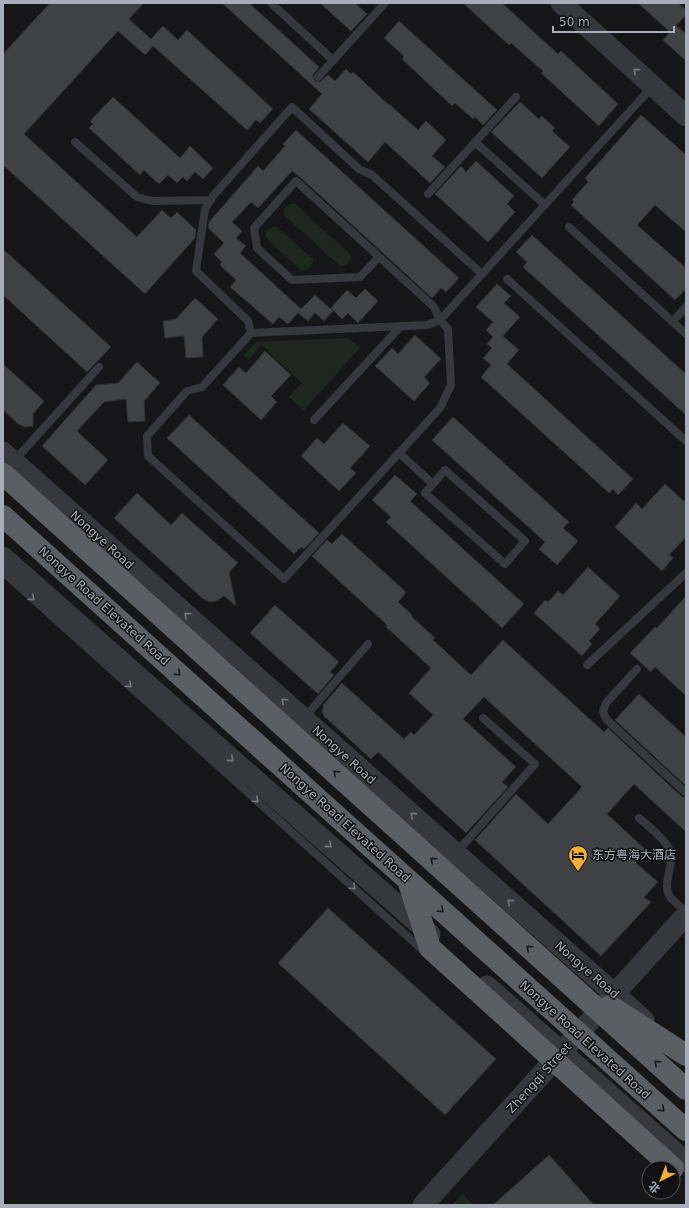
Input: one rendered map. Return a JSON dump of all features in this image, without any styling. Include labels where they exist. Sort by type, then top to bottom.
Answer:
[{"type":"highway","points":[[7,463],[555,971],[686,1089]]},
{"type":"highway","name":"Nongye Road Elevated Road","points":[[3,516],[686,1130]]},
{"type":"highway","points":[[407,879],[430,948],[664,1160]]},
{"type":"highway","points":[[555,971],[686,1056]]},
{"type":"street","points":[[561,3],[686,116]]},
{"type":"street","name":"Nongye Road","points":[[7,463],[303,718],[686,1056]]},
{"type":"street","points":[[3,557],[556,1058],[686,1162]]},
{"type":"street","name":"Zhengqi Street","points":[[423,1205],[686,913]]},
{"type":"lane","points":[[271,3],[334,60]]},
{"type":"lane","points":[[318,77],[385,3]]},
{"type":"lane","points":[[379,257],[360,277],[292,280],[257,248],[254,228],[296,181],[434,307],[440,320],[448,329],[451,385],[440,408],[284,580],[148,456],[147,436],[187,391],[202,387],[251,333],[427,325],[440,320],[653,86]]},
{"type":"lane","points":[[428,194],[516,97]]},
{"type":"lane","points":[[251,333],[248,321],[196,271],[205,209],[213,196],[292,107],[359,169],[372,175],[482,274]]},
{"type":"lane","points":[[75,142],[137,197],[152,201],[211,200]]},
{"type":"lane","points":[[475,142],[544,205]]},
{"type":"lane","points":[[569,227],[686,334]]},
{"type":"lane","points":[[507,279],[686,441]]},
{"type":"lane","points":[[673,322],[686,307]]},
{"type":"lane","points":[[314,420],[401,326]]},
{"type":"lane","points":[[7,463],[99,367]]},
{"type":"lane","points":[[399,453],[434,484]]},
{"type":"lane","points":[[444,470],[524,541],[505,564],[425,493],[434,484],[444,470]]},
{"type":"lane","points":[[3,572],[556,1058]]},
{"type":"lane","points":[[587,665],[686,574]]},
{"type":"lane","points":[[303,718],[368,644]]},
{"type":"lane","points":[[637,669],[606,703],[603,711],[606,720],[686,793]]},
{"type":"lane","points":[[456,854],[535,764],[483,718]]},
{"type":"lane","points":[[639,818],[663,840],[669,848],[671,859],[667,881],[670,896],[686,913]]},
{"type":"shaded area","points":[[291,204],[295,204],[351,255],[348,263],[340,266],[284,215],[285,208]]},
{"type":"shaded area","points":[[273,227],[277,227],[313,259],[310,268],[302,271],[266,238],[267,231]]},
{"type":"shaded area","points":[[348,338],[360,348],[304,410],[289,397],[302,383],[261,345],[248,360],[244,355],[256,342]]},
{"type":"shaded area","points":[[463,1194],[473,1205],[452,1205]]},
{"type":"building","points":[[50,3],[144,3],[129,19],[151,39],[163,26],[178,40],[187,30],[273,109],[260,123],[256,120],[247,130],[153,46],[145,55],[118,31],[24,134],[137,237],[162,210],[171,218],[177,212],[196,230],[195,238],[145,294],[3,165],[3,54]]},
{"type":"building","points":[[222,3],[249,3],[319,67],[313,75],[315,81],[320,82],[328,75],[335,81],[346,69],[351,74],[353,72],[418,130],[426,121],[446,140],[432,156],[445,167],[430,183],[385,142],[368,162],[309,109],[322,94]]},
{"type":"building","points":[[320,3],[355,3],[367,14],[351,31]]},
{"type":"building","points":[[463,3],[502,3],[558,54],[561,51],[618,104],[599,126],[541,73],[543,71],[511,43],[509,45]]},
{"type":"building","points":[[638,3],[678,3],[686,10],[686,15],[670,32]]},
{"type":"building","points":[[399,21],[497,110],[483,125],[475,117],[473,119],[455,103],[452,106],[402,59],[404,56],[384,38]]},
{"type":"building","points":[[676,25],[686,34],[686,61],[663,40]]},
{"type":"building","points":[[113,97],[180,158],[190,146],[213,168],[203,179],[195,172],[187,181],[183,177],[177,183],[168,175],[159,184],[144,170],[140,175],[89,128],[93,124],[90,121]]},
{"type":"building","points":[[520,102],[539,119],[542,116],[555,128],[552,131],[570,147],[542,178],[491,132]]},
{"type":"building","points":[[641,115],[686,155],[686,232],[655,205],[637,225],[686,268],[686,289],[675,300],[571,205],[574,202],[572,200],[588,182],[585,178]]},
{"type":"building","points":[[296,130],[459,278],[446,292],[441,288],[432,298],[292,171],[258,208],[251,202],[232,222],[242,231],[236,238],[246,246],[240,253],[301,309],[315,295],[333,311],[324,321],[315,313],[308,321],[298,313],[288,324],[279,317],[273,324],[230,287],[236,280],[220,265],[222,262],[214,254],[224,243],[208,228],[209,222],[258,166],[263,171],[285,146],[283,144]]},
{"type":"building","points":[[476,161],[514,196],[507,204],[515,212],[488,242],[435,194],[461,166],[466,172]]},
{"type":"building","points":[[532,235],[686,374],[686,415],[523,267],[527,262],[516,252]]},
{"type":"building","points":[[3,249],[111,347],[87,372],[3,295]]},
{"type":"building","points":[[497,284],[511,296],[504,303],[520,317],[503,336],[519,350],[507,364],[633,479],[618,495],[613,489],[609,493],[481,377],[491,365],[483,358],[492,348],[487,344],[493,337],[486,330],[493,322],[476,307]]},
{"type":"building","points":[[365,289],[378,301],[358,323],[348,313],[342,319],[331,308],[347,290],[356,298]]},
{"type":"building","points":[[195,298],[218,319],[202,337],[203,357],[186,358],[184,336],[165,338],[163,321],[176,319]]},
{"type":"building","points":[[415,335],[441,359],[424,377],[430,383],[414,401],[375,366],[392,348],[398,354]]},
{"type":"building","points":[[265,351],[291,375],[271,396],[277,402],[261,420],[223,385],[239,367],[246,373]]},
{"type":"building","points":[[137,362],[160,383],[144,401],[145,421],[128,422],[126,399],[104,402],[77,431],[108,460],[85,485],[42,446],[96,385],[118,383]]},
{"type":"building","points":[[3,364],[44,401],[33,414],[33,426],[25,427],[18,424],[3,410]]},
{"type":"building","points":[[189,415],[319,533],[304,549],[301,547],[294,554],[167,438]]},
{"type":"building","points":[[453,417],[569,522],[563,528],[578,541],[557,565],[539,549],[545,542],[432,440]]},
{"type":"building","points":[[343,423],[370,446],[350,468],[356,473],[339,491],[301,456],[317,438],[324,444]]},
{"type":"building","points":[[395,475],[417,494],[410,501],[524,604],[502,628],[386,522],[391,517],[372,500]]},
{"type":"building","points":[[665,484],[686,503],[686,537],[669,555],[673,558],[662,571],[615,527],[636,503],[642,509]]},
{"type":"building","points":[[137,493],[171,525],[182,513],[238,563],[229,572],[236,606],[224,596],[216,601],[210,602],[202,598],[114,518]]},
{"type":"building","points":[[342,534],[406,592],[398,602],[435,638],[433,640],[471,675],[503,640],[604,732],[608,728],[682,797],[686,798],[686,832],[634,784],[607,814],[647,851],[636,863],[658,882],[644,897],[651,902],[601,956],[475,840],[516,794],[548,824],[582,787],[484,697],[463,719],[516,767],[502,782],[508,787],[466,833],[378,752],[371,759],[324,716],[322,712],[324,704],[342,683],[404,739],[411,732],[414,735],[433,715],[409,693],[431,668],[312,556],[327,540],[332,544]]},
{"type":"building","points":[[588,567],[620,596],[595,624],[600,629],[589,641],[592,644],[582,656],[534,613],[545,600],[548,602],[558,591],[563,595]]},
{"type":"building","points":[[686,596],[686,696],[655,667],[651,672],[630,653],[655,627],[657,628]]},
{"type":"building","points":[[275,605],[339,662],[330,672],[334,675],[318,694],[250,633]]},
{"type":"building","points":[[639,694],[686,737],[686,786],[615,720]]},
{"type":"building","points":[[328,908],[496,1059],[445,1115],[278,963]]},
{"type":"building","points":[[549,1155],[594,1205],[493,1205]]},
{"type":"place","name":"东方粤海大酒店","points":[[578,872]]}]
